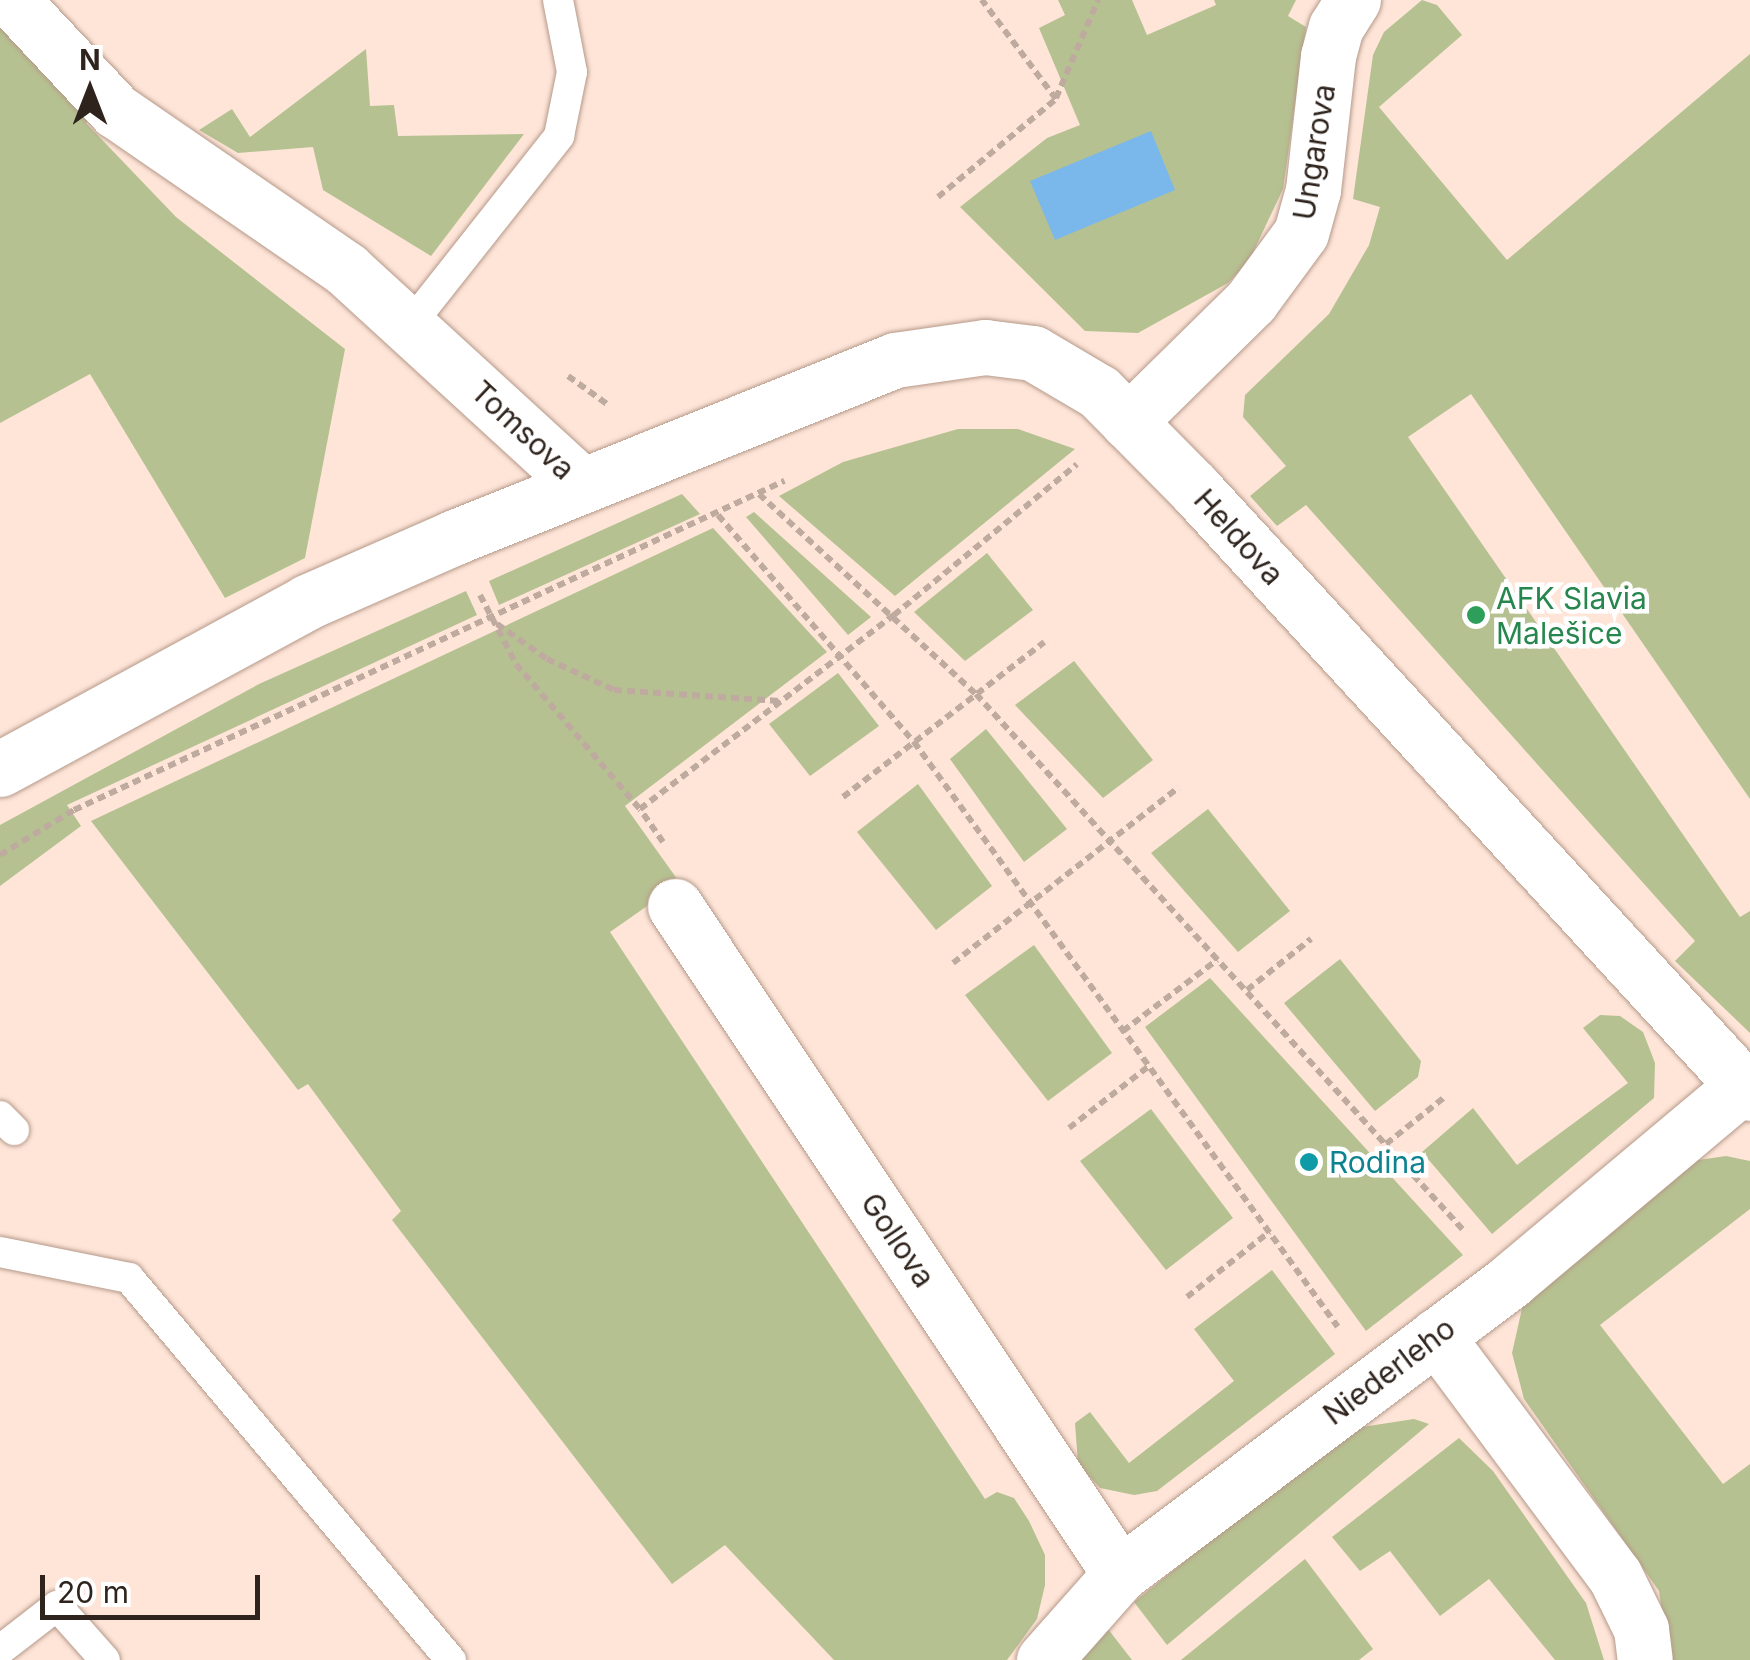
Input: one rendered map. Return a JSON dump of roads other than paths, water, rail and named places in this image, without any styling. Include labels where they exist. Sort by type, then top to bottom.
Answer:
[{"type":"street","name":"Tomsova","points":[[0,769],[307,602],[582,485],[410,325],[293,230],[116,112],[12,0]]},
{"type":"street","name":"Ungarova","points":[[1128,422],[1251,302],[1301,233],[1311,200],[1328,56],[1336,27],[1353,0]]},
{"type":"street","name":"Heldova","points":[[582,485],[896,360],[986,347],[1033,353],[1067,368],[1128,422],[1746,1090]]},
{"type":"street","name":"Gollova","points":[[676,906],[1120,1574]]},
{"type":"street","name":"Niederleho","points":[[1044,1660],[1120,1574],[1510,1281],[1746,1090]]},
{"type":"street","points":[[1436,1336],[1615,1576],[1641,1629],[1646,1660]]},
{"type":"lane","points":[[410,325],[560,136],[572,72],[558,0]]},
{"type":"lane","points":[[0,1252],[129,1278],[451,1660]]},
{"type":"lane","points":[[0,1650],[57,1606],[106,1660]]},
{"type":"water","points":[[1151,131],[1175,190],[1055,240],[1030,181]]},
{"type":"place","name":"AFK Slavia Malešice","points":[[1476,615]]},
{"type":"place","name":"Rodina","points":[[1309,1162]]}]
